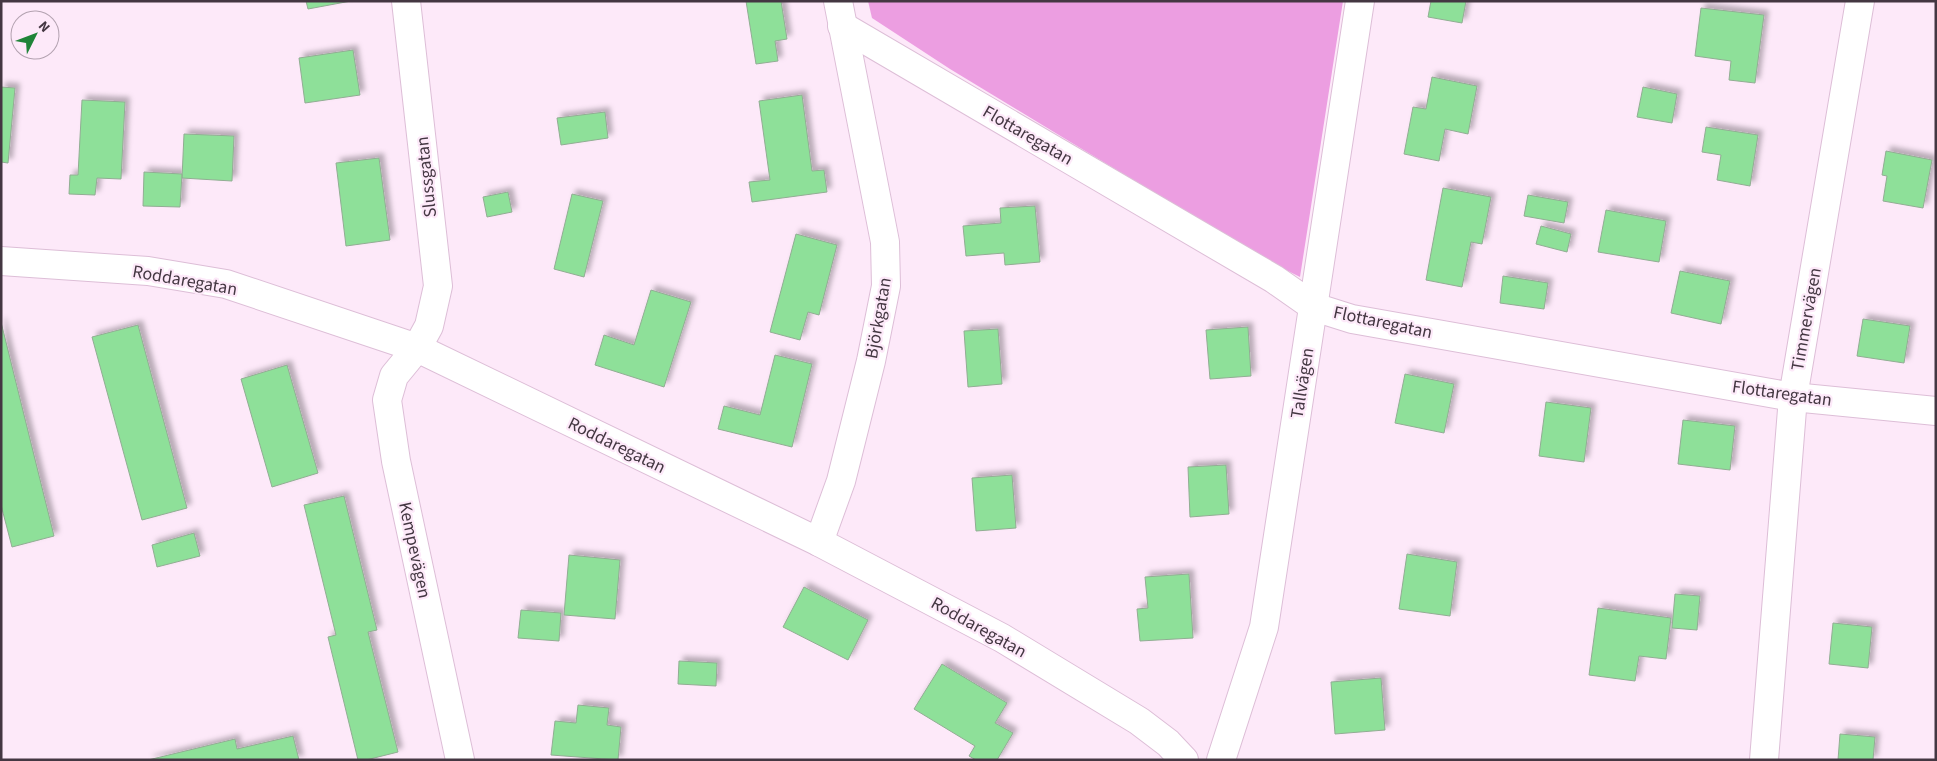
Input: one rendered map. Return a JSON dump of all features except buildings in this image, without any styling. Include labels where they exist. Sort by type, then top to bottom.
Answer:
[{"type":"street","name":"Slussgatan","points":[[406,1],[438,286],[429,326],[417,348]]},
{"type":"street","name":"Tallvägen","points":[[1221,760],[1264,626],[1360,1]]},
{"type":"street","name":"Timmervägen","points":[[1764,760],[1793,397],[1860,1]]},
{"type":"street","name":"Flottaregatan","points":[[840,14],[1274,279],[1314,307],[1352,319],[1793,397],[1936,412]]},
{"type":"street","name":"Björkgatan","points":[[819,542],[841,481],[871,361],[886,286],[885,242],[840,14]]},
{"type":"street","name":"Roddaregatan","points":[[1,261],[148,271],[226,284],[417,348],[819,542],[1002,638],[1140,722],[1168,743],[1184,760]]},
{"type":"street","name":"Kempevägen","points":[[417,348],[394,376],[387,400],[396,461],[460,760]]},
{"type":"shaded area","points":[[868,1],[1343,1],[1300,277],[1260,257],[950,69],[872,18]]}]
